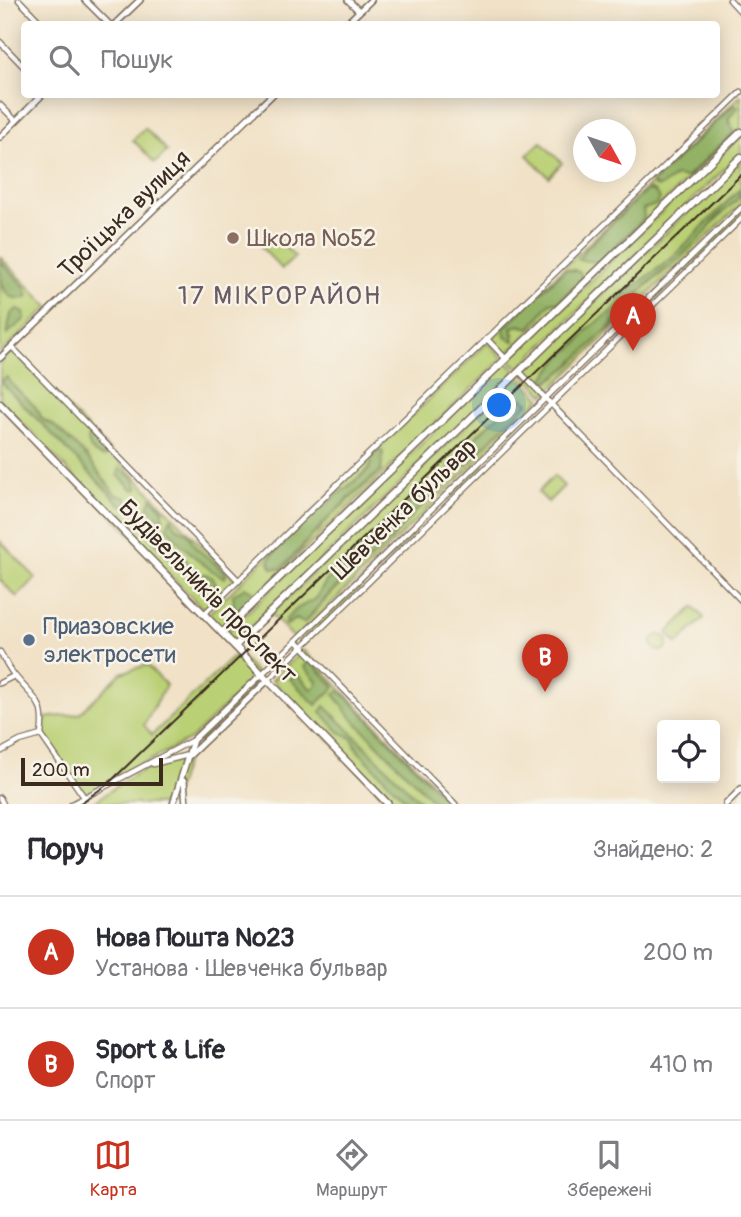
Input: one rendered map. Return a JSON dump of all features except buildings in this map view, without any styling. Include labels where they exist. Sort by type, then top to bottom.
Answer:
[{"type":"main road","name":"Шевченка бульвар","points":[[222,633],[741,132]]},
{"type":"main road","name":"Шевченка бульвар","points":[[235,646],[741,157]]},
{"type":"main road","points":[[506,359],[519,372]]},
{"type":"main road","name":"Будівельників проспект","points":[[0,404],[388,804]]},
{"type":"street","points":[[19,0],[40,21]]},
{"type":"street","points":[[85,0],[106,21]]},
{"type":"street","points":[[118,21],[140,0]]},
{"type":"street","points":[[348,0],[359,11]]},
{"type":"street","points":[[349,21],[371,0]]},
{"type":"street","points":[[730,0],[741,12]]},
{"type":"street","points":[[0,42],[21,64]]},
{"type":"street","points":[[204,614],[741,92]]},
{"type":"street","points":[[0,137],[39,98]]},
{"type":"street","name":"Троїцька вулиця","points":[[0,358],[269,98]]},
{"type":"street","points":[[0,105],[16,121]]},
{"type":"street","name":"Шевченка бульвар","points":[[145,765],[190,755],[297,640],[741,208]]},
{"type":"street","name":"Шевченка бульвар","points":[[72,804],[193,740],[303,646],[741,219]]},
{"type":"street","points":[[608,336],[614,342]]},
{"type":"street","points":[[487,339],[506,359]]},
{"type":"street","points":[[12,346],[239,581]]},
{"type":"street","points":[[519,372],[741,600]]},
{"type":"street","points":[[480,461],[486,466]]},
{"type":"street","points":[[297,640],[455,804]]},
{"type":"street","points":[[0,652],[14,676],[32,693],[42,709],[41,735],[84,797]]},
{"type":"street","points":[[0,683],[14,676]]},
{"type":"street","points":[[0,752],[20,741],[41,735]]},
{"type":"street","points":[[173,804],[184,778],[193,740]]},
{"type":"street","points":[[184,778],[186,804]]},
{"type":"street","points":[[726,804],[741,789]]},
{"type":"street","points":[[0,798],[3,804]]},
{"type":"green space","points":[[741,95],[741,128],[506,355],[491,339]],"holes":[[[735,104],[738,107],[728,119],[734,132],[686,178],[676,175],[652,185]],[[649,189],[655,192],[652,205],[643,209],[642,217],[628,234],[608,250],[579,259]],[[568,269],[575,270],[579,282],[559,301],[550,303],[530,328],[516,325],[512,330],[515,335],[504,328]]]},
{"type":"green space","points":[[735,104],[738,107],[728,119],[734,132],[686,178],[676,176],[660,187],[654,186],[654,181]]},
{"type":"green space","points":[[145,128],[167,151],[155,163],[133,140]]},
{"type":"green space","points":[[741,135],[741,153],[519,368],[510,359]]},
{"type":"green space","points":[[541,142],[562,163],[549,177],[527,155]]},
{"type":"green space","points":[[741,160],[741,188],[671,259],[627,292],[616,308],[592,326],[543,379],[548,382],[610,329],[642,290],[676,261],[741,194],[741,204],[545,395],[522,372]]},
{"type":"green space","points":[[741,188],[739,197],[717,217],[706,232],[646,286],[594,343],[563,371],[542,382],[560,357],[579,342],[588,329],[616,308],[627,292],[671,259]]},
{"type":"green space","points":[[647,190],[655,192],[660,199],[656,205],[643,209],[644,217],[640,223],[598,262],[579,260],[585,249]]},
{"type":"green space","points":[[741,210],[741,217],[614,340],[611,336]]},
{"type":"green space","points":[[273,234],[295,257],[282,269],[261,247]]},
{"type":"green space","points":[[0,257],[49,307],[0,354]]},
{"type":"green space","points":[[0,261],[25,287],[28,297],[13,297],[4,289]]},
{"type":"green space","points":[[565,269],[580,272],[582,278],[559,301],[550,303],[530,328],[520,325],[512,327],[514,341],[505,337],[504,328]]},
{"type":"green space","points":[[17,309],[24,313],[25,319],[7,334],[11,314]]},
{"type":"green space","points":[[488,342],[503,358],[222,630],[208,614]],"holes":[[[380,458],[381,471],[325,521],[318,532],[308,537],[302,549],[281,569],[270,565],[271,557],[278,548]],[[250,589],[256,594],[240,611],[233,608],[236,593]]]},
{"type":"green space","points":[[12,350],[235,580],[204,610],[0,400],[0,362]]},
{"type":"green space","points":[[506,362],[516,371],[235,643],[226,633]]},
{"type":"green space","points":[[519,375],[541,398],[295,639],[271,614]],"holes":[[[521,399],[528,403],[466,466],[461,452],[470,446],[485,427]],[[441,476],[446,480],[443,489],[413,514],[390,542],[345,579],[309,618],[294,620],[287,625],[286,619],[298,608],[315,599],[327,580],[341,571],[357,551],[424,487]]]},
{"type":"green space","points":[[7,377],[35,407],[42,419],[55,426],[88,458],[115,494],[127,498],[128,507],[120,504],[5,386],[1,381]]},
{"type":"green space","points":[[523,398],[528,403],[456,474],[450,471],[449,464],[468,450],[476,437],[503,411]]},
{"type":"green space","points":[[90,436],[107,450],[107,456],[100,456],[92,449],[88,443]]},
{"type":"green space","points":[[378,450],[383,452],[381,471],[341,506],[281,569],[272,568],[269,561],[278,548],[313,514],[369,470],[372,458]]},
{"type":"green space","points":[[480,463],[484,466],[449,500],[446,497]]},
{"type":"green space","points":[[120,468],[133,477],[138,489],[133,490],[118,475]]},
{"type":"green space","points":[[554,476],[564,486],[548,502],[538,492]]},
{"type":"green space","points":[[437,477],[444,478],[446,486],[413,514],[383,548],[329,594],[304,623],[296,619],[285,625],[286,619],[298,608],[316,599],[327,580],[341,571],[357,551]]},
{"type":"green space","points":[[152,498],[163,509],[163,521],[148,507]]},
{"type":"green space","points":[[139,515],[185,558],[192,571],[179,565],[163,550],[138,520]]},
{"type":"green space","points":[[171,518],[176,527],[189,534],[195,547],[226,573],[225,578],[201,562],[179,542],[167,527]]},
{"type":"green space","points":[[413,530],[416,533],[303,644],[299,641]]},
{"type":"green space","points":[[0,541],[36,578],[17,597],[0,580]]},
{"type":"green space","points":[[206,574],[213,578],[216,585],[209,594],[192,578],[194,575]]},
{"type":"green space","points":[[245,587],[256,594],[235,613],[233,595]]},
{"type":"green space","points":[[694,607],[704,618],[677,644],[667,633]]},
{"type":"green space","points":[[657,635],[663,635],[668,643],[666,649],[657,651],[652,646],[652,640]]},
{"type":"green space","points":[[303,650],[453,804],[391,804],[272,680]]},
{"type":"green space","points":[[237,653],[258,675],[192,738],[85,795],[43,734],[45,718],[79,714],[121,673],[147,665],[166,685],[144,725],[152,735]]},
{"type":"green space","points":[[309,660],[335,687],[316,705],[290,679],[296,673],[311,689],[316,687],[317,681],[304,667]]},
{"type":"green space","points":[[252,686],[255,689],[199,743],[196,740]]},
{"type":"green space","points":[[339,691],[450,804],[436,804],[431,799],[351,717],[334,694]]},
{"type":"green space","points":[[325,706],[423,804],[411,804],[404,798],[358,751],[352,738],[339,732],[321,712]]},
{"type":"green space","points":[[187,757],[172,804],[99,804],[96,801],[138,773]]},
{"type":"tram line","points":[[79,804],[108,784],[741,175]]},
{"type":"place","name":"Школа №52","points":[[233,238]]},
{"type":"place","name":"Нова Пошта №23","points":[[633,351]]},
{"type":"place","name":"Приазовские электросети","points":[[29,640]]},
{"type":"place","name":"Sport & Life","points":[[545,692]]},
{"type":"district","name":"17 МІКРОРАЙОН","points":[[280,295]]}]
